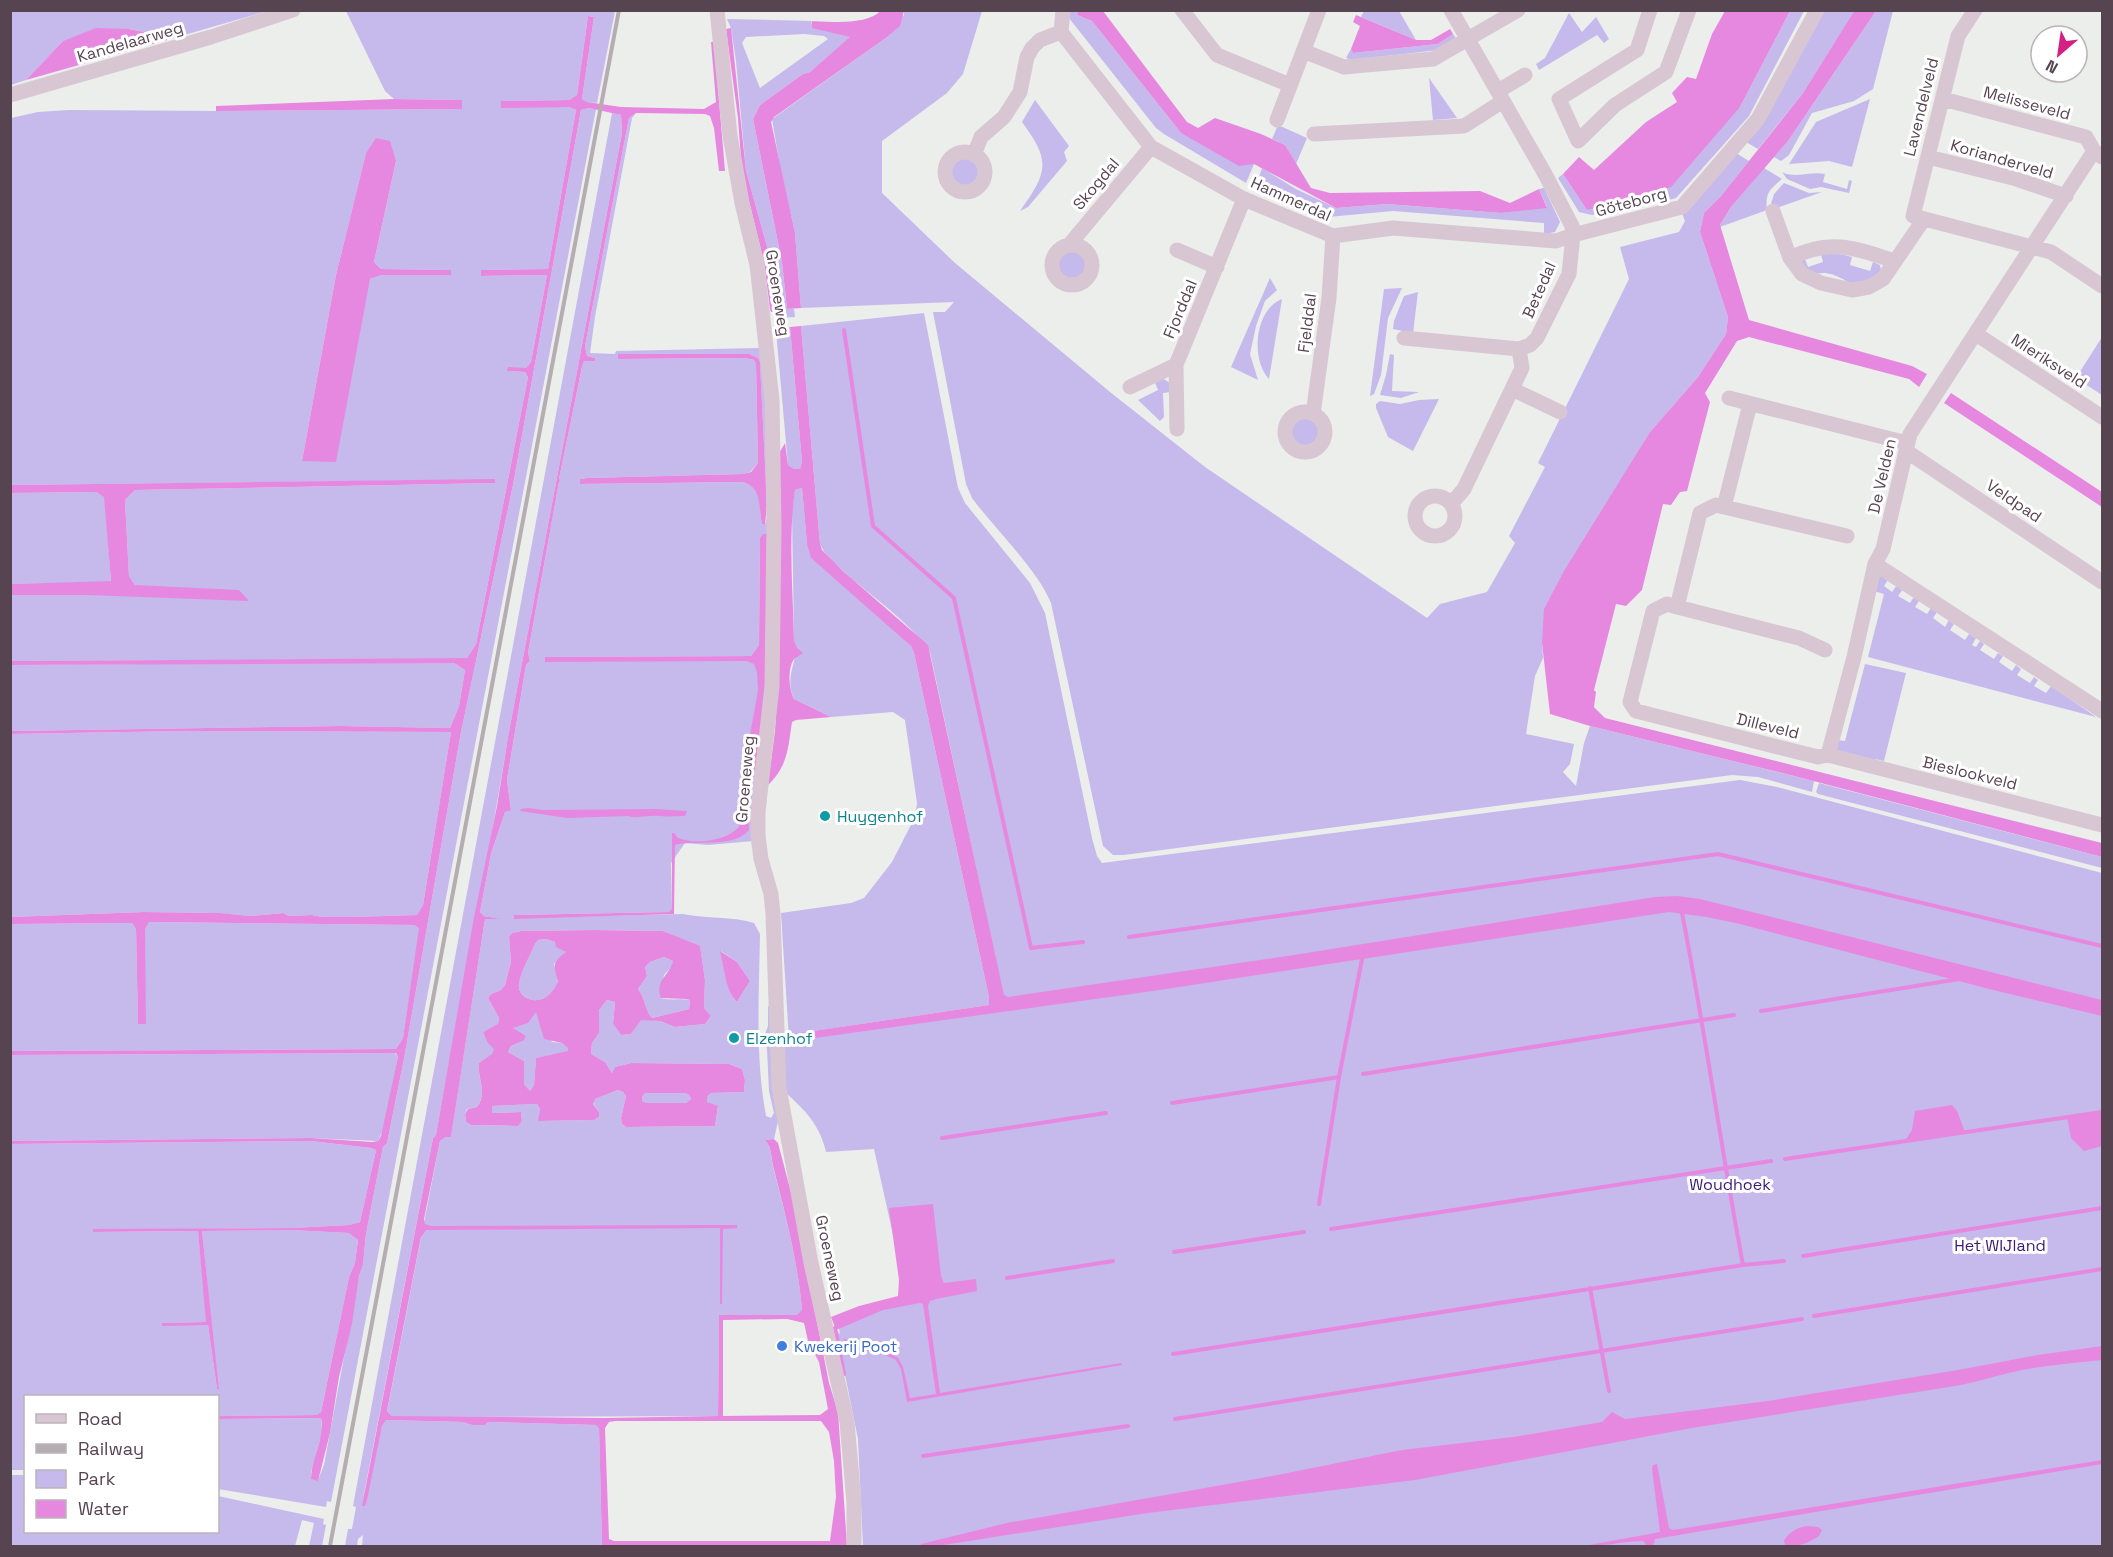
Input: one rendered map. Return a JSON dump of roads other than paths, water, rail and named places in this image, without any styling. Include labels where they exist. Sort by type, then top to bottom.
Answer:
[{"type":"street","name":"Kandelaarweg","points":[[10,95],[211,37],[293,10]]},
{"type":"street","name":"Groeneweg","points":[[717,10],[730,136],[742,203],[757,265],[772,400],[774,540],[772,686],[758,812],[758,836],[761,859],[771,894],[773,914],[779,1088],[811,1263],[847,1422],[854,1502],[854,1546]]},
{"type":"street","points":[[974,155],[981,137],[1004,117],[1020,92],[1032,48],[1040,40],[1061,32],[1063,10]]},
{"type":"street","points":[[1182,10],[1218,56],[1290,85]]},
{"type":"street","points":[[1277,120],[1318,10]]},
{"type":"street","points":[[1451,10],[1501,96],[1572,226],[1574,235]]},
{"type":"street","points":[[1303,51],[1344,67],[1433,59],[1469,41],[1518,10]]},
{"type":"street","points":[[1650,10],[1637,50],[1559,99],[1578,141],[1615,105],[1666,72],[1689,10]]},
{"type":"street","name":"Göteborg","points":[[1574,235],[1682,207],[1758,118],[1817,10]]},
{"type":"street","name":"Lavendelveld","points":[[1790,258],[1802,274],[1821,283],[1852,290],[1869,287],[1883,279],[1918,217],[1928,157],[1958,36],[1975,10]]},
{"type":"street","name":"Hammerdal","points":[[1061,32],[1151,147],[1244,199],[1333,237],[1393,228],[1556,242],[1574,235]]},
{"type":"street","points":[[1314,134],[1464,126],[1525,75]]},
{"type":"street","name":"Melisseveld","points":[[1943,99],[2086,137],[2098,154]]},
{"type":"street","name":"Skogdal","points":[[1069,245],[1151,147]]},
{"type":"street","name":"De Velden","points":[[1875,564],[1883,549],[1910,434],[2066,196],[2098,154]]},
{"type":"street","name":"Korianderveld","points":[[1928,157],[2013,178],[2066,196]]},
{"type":"street","name":"Fjorddal","points":[[1177,429],[1176,365],[1244,199]]},
{"type":"street","points":[[1773,211],[1790,258],[1820,246],[1842,247],[1895,261]]},
{"type":"street","points":[[1918,217],[2051,252],[2103,286]]},
{"type":"street","name":"Betedal","points":[[1519,349],[1530,345],[1537,338],[1569,274],[1574,235]]},
{"type":"street","name":"Fjelddal","points":[[1313,414],[1329,298],[1333,237]]},
{"type":"street","name":"Fjorddal","points":[[1177,250],[1217,267]]},
{"type":"street","name":"Mieriksveld","points":[[1976,334],[2103,417]]},
{"type":"street","points":[[1404,338],[1519,349],[1522,368],[1464,489],[1451,504]]},
{"type":"street","name":"Fjorddal","points":[[1131,387],[1176,365]]},
{"type":"street","points":[[1512,388],[1560,412]]},
{"type":"street","name":"Veldpad","points":[[1729,398],[1906,447],[2103,582]]},
{"type":"street","points":[[1724,507],[1749,404]]},
{"type":"street","points":[[1825,650],[1799,639],[1677,607],[1700,513],[1716,505],[1847,536]]},
{"type":"street","points":[[1828,755],[1854,657],[1875,564],[2103,711]]},
{"type":"street","name":"Dilleveld","points":[[1677,607],[1667,604],[1653,611],[1630,702],[1636,711],[1818,757],[1828,755]]},
{"type":"street","name":"Bieslookveld","points":[[1828,755],[2103,825]]},
{"type":"water","points":[[881,10],[904,11],[900,26],[774,117],[771,122],[795,233],[801,308],[787,309],[782,262],[753,119],[760,105],[803,74],[810,72],[850,37],[812,28],[812,21],[859,20],[876,15]]},
{"type":"water","points":[[1855,10],[1876,11],[1788,141],[1731,207],[1720,225],[1749,320],[1912,366],[1927,374],[1919,387],[1909,379],[1749,337],[1737,341],[1705,393],[1710,402],[1687,491],[1680,492],[1671,505],[1663,504],[1642,590],[1626,606],[1616,604],[1594,690],[1596,692],[1594,707],[1605,718],[2102,843],[2102,857],[1550,714],[1542,643],[1544,609],[1564,571],[1650,432],[1698,377],[1726,334],[1728,317],[1700,232],[1704,213],[1721,196],[1803,93]]},
{"type":"water","points":[[1078,11],[1103,11],[1187,122],[1198,128],[1215,118],[1285,145],[1311,188],[1330,193],[1480,191],[1510,203],[1539,189],[1547,208],[1501,213],[1387,204],[1336,208],[1254,164],[1239,166],[1181,133],[1092,21],[1077,15]]},
{"type":"water","points":[[1725,11],[1790,11],[1740,107],[1671,187],[1587,210],[1563,174],[1579,157],[1594,170],[1646,122],[1677,102],[1672,93],[1687,77],[1696,79],[1712,34]]},
{"type":"water","points":[[1356,15],[1416,40],[1431,40],[1450,29],[1453,34],[1438,44],[1353,53],[1351,49],[1360,26],[1353,22]]},
{"type":"water","points":[[588,16],[594,17],[582,99],[587,102],[621,107],[704,109],[716,102],[711,42],[714,42],[725,171],[719,171],[714,128],[710,116],[636,113],[629,118],[585,346],[587,356],[595,358],[595,361],[584,361],[582,367],[559,479],[561,480],[528,653],[530,661],[526,665],[507,780],[511,810],[505,812],[491,854],[480,912],[484,916],[501,919],[485,919],[451,1137],[440,1141],[424,1219],[425,1224],[431,1226],[737,1225],[737,1228],[723,1229],[722,1304],[720,1304],[720,1228],[426,1230],[421,1237],[387,1411],[391,1416],[605,1418],[718,1416],[719,1315],[797,1315],[802,1310],[790,1238],[770,1149],[765,1140],[774,1139],[778,1143],[793,1200],[829,1383],[838,1412],[847,1546],[602,1546],[599,1428],[596,1425],[488,1422],[485,1425],[472,1425],[463,1422],[386,1420],[382,1426],[367,1500],[365,1506],[362,1506],[433,1138],[436,1135],[474,917],[497,806],[622,133],[621,115],[589,108],[581,110],[513,485],[461,732],[404,1059],[387,1143],[383,1147],[352,1324],[318,1481],[311,1479],[320,1441],[321,1418],[219,1419],[219,1416],[317,1415],[321,1412],[349,1277],[355,1263],[358,1240],[349,1233],[290,1230],[202,1231],[219,1390],[217,1389],[208,1325],[162,1326],[162,1323],[206,1322],[198,1231],[93,1232],[93,1229],[291,1228],[349,1225],[360,1222],[376,1150],[311,1141],[11,1144],[11,1141],[311,1138],[372,1142],[378,1141],[381,1136],[398,1057],[396,1053],[11,1055],[11,1051],[396,1049],[403,1038],[419,928],[414,925],[149,922],[145,929],[146,1024],[138,1024],[136,929],[132,923],[11,924],[10,917],[144,912],[220,913],[250,916],[283,913],[289,916],[322,917],[417,915],[423,905],[451,732],[186,731],[11,734],[11,731],[341,726],[450,728],[459,706],[465,670],[454,663],[11,665],[11,661],[467,658],[476,644],[528,377],[525,372],[507,371],[508,367],[526,368],[531,362],[547,275],[481,276],[481,270],[548,269],[576,110],[569,107],[501,108],[501,101],[569,100],[577,95]],"holes":[[[787,1319],[804,1323],[808,1341],[819,1362],[828,1409],[820,1415],[723,1416],[723,1320]],[[821,1421],[829,1432],[834,1461],[836,1497],[830,1541],[614,1541],[609,1539],[605,1428],[609,1422]]]},
{"type":"water","points":[[96,28],[129,29],[174,38],[26,80],[63,41]]},
{"type":"water","points":[[731,28],[746,171],[771,261],[776,311],[771,312],[764,262],[742,173],[738,118],[726,29]]},
{"type":"water","points":[[394,99],[462,100],[462,109],[216,111],[216,106]]},
{"type":"water","points":[[376,138],[390,141],[396,161],[374,262],[381,269],[451,270],[451,275],[382,275],[370,279],[336,462],[302,461],[336,275],[366,153]]},
{"type":"water","points":[[801,326],[820,544],[822,550],[843,571],[928,645],[1004,995],[1008,997],[1307,953],[1655,897],[1677,896],[1700,899],[2102,1000],[2102,1016],[1740,924],[1669,912],[1153,991],[793,1041],[793,1034],[989,1005],[914,653],[911,646],[811,558],[807,544],[802,488],[795,490],[791,546],[794,640],[797,648],[803,653],[792,663],[790,685],[794,699],[831,717],[792,722],[783,764],[768,785],[777,700],[778,455],[785,443],[788,465],[794,469],[800,469],[802,462],[790,327]]},
{"type":"water","points":[[618,354],[749,354],[758,358],[767,504],[765,525],[762,524],[757,493],[743,482],[580,484],[580,479],[587,478],[743,474],[751,472],[758,463],[756,364],[754,360],[744,358],[618,359]]},
{"type":"water","points":[[1951,393],[2102,492],[2102,507],[1944,403]]},
{"type":"water","points":[[495,479],[495,483],[135,490],[125,500],[129,576],[135,585],[239,590],[249,601],[87,595],[11,595],[11,584],[111,581],[104,497],[96,492],[11,493],[11,485]]},
{"type":"water","points":[[763,534],[767,534],[765,707],[749,804],[749,830],[734,840],[675,845],[674,914],[514,919],[514,915],[669,912],[672,908],[672,833],[685,840],[702,841],[727,836],[739,827],[738,803],[758,690],[754,664],[747,661],[545,662],[545,657],[751,656],[759,645],[760,538]]},
{"type":"water","points":[[528,808],[687,811],[685,816],[567,818],[520,811]]},
{"type":"water","points":[[521,931],[663,931],[700,946],[705,980],[704,1008],[711,1016],[705,1024],[675,1027],[660,1021],[641,1020],[631,1034],[621,1035],[613,1024],[615,1002],[607,1000],[599,1010],[599,1033],[592,1043],[591,1054],[605,1062],[612,1073],[615,1067],[631,1063],[729,1064],[742,1069],[745,1080],[744,1092],[711,1093],[707,1096],[707,1102],[718,1106],[715,1126],[626,1127],[622,1124],[621,1118],[626,1096],[618,1090],[595,1099],[593,1104],[599,1112],[599,1117],[594,1120],[538,1121],[540,1109],[537,1104],[492,1106],[492,1113],[521,1112],[522,1121],[518,1126],[471,1125],[466,1122],[465,1114],[468,1109],[477,1107],[482,1096],[479,1063],[492,1054],[494,1049],[487,1042],[483,1032],[498,1024],[499,1018],[488,998],[505,985],[511,962],[509,937],[512,933]],"holes":[[[546,939],[555,942],[556,947],[566,952],[556,962],[558,982],[553,990],[545,998],[534,1000],[526,998],[520,992],[519,984],[538,940]],[[664,957],[673,961],[661,983],[659,992],[661,998],[690,1000],[689,1009],[652,1018],[638,989],[647,976],[645,967],[650,962]],[[536,1012],[544,1039],[562,1043],[568,1048],[568,1051],[536,1058],[534,1085],[530,1091],[524,1084],[524,1061],[508,1052],[511,1046],[523,1041],[526,1036],[513,1028],[528,1023]],[[645,1093],[685,1093],[691,1099],[686,1103],[646,1103],[642,1101]]]},
{"type":"water","points":[[720,951],[737,962],[750,981],[737,1002],[727,985]]},
{"type":"water","points":[[1952,1105],[1957,1111],[1965,1132],[1905,1141],[1912,1130],[1915,1111]]},
{"type":"water","points":[[2102,1112],[2102,1146],[2084,1151],[2071,1138],[2067,1117]]},
{"type":"water","points":[[933,1204],[941,1276],[944,1283],[976,1279],[977,1291],[936,1299],[930,1301],[928,1306],[940,1393],[1121,1363],[1122,1365],[907,1402],[901,1369],[896,1360],[858,1349],[843,1340],[859,1347],[889,1353],[898,1358],[903,1367],[910,1398],[936,1394],[923,1304],[883,1310],[836,1330],[831,1317],[859,1306],[898,1296],[899,1280],[889,1208]]},
{"type":"water","points":[[2102,1346],[2102,1360],[2022,1370],[1961,1385],[1692,1428],[1415,1480],[1148,1513],[937,1546],[920,1546],[1007,1523],[1267,1477],[1402,1450],[1513,1437],[1602,1422],[1612,1412],[1625,1419],[1768,1401]]},
{"type":"water","points":[[2102,1460],[2102,1464],[1655,1539],[1653,1546],[1647,1546],[1643,1541],[1584,1546],[1660,1532],[1652,1469],[1653,1465],[1657,1464],[1669,1528],[1673,1530]]},
{"type":"water","points":[[1807,1526],[1818,1527],[1822,1530],[1819,1536],[1803,1544],[1785,1546],[1784,1540],[1789,1534]]},
{"type":"waterway","points":[[844,330],[873,526],[954,598],[1031,948],[1083,942]]},
{"type":"waterway","points":[[1129,937],[1718,854],[2102,946]]},
{"type":"waterway","points":[[1173,1354],[1743,1265],[1682,913]]},
{"type":"waterway","points":[[1319,1204],[1339,1077],[1363,954]]},
{"type":"waterway","points":[[1761,1011],[1959,979]]},
{"type":"waterway","points":[[1363,1074],[1734,1015]]},
{"type":"waterway","points":[[1172,1103],[1339,1077]]},
{"type":"waterway","points":[[1785,1159],[2102,1112]]},
{"type":"waterway","points":[[942,1138],[1106,1113]]},
{"type":"waterway","points":[[1331,1229],[1771,1161]]},
{"type":"waterway","points":[[1803,1256],[2102,1208]]},
{"type":"waterway","points":[[1174,1252],[1304,1232]]},
{"type":"waterway","points":[[1007,1278],[1113,1261]]},
{"type":"waterway","points":[[1743,1265],[1784,1261]]},
{"type":"waterway","points":[[1814,1316],[2102,1269]]},
{"type":"waterway","points":[[1590,1288],[1609,1391]]},
{"type":"waterway","points":[[1175,1419],[1802,1319]]},
{"type":"waterway","points":[[835,1328],[844,1374]]},
{"type":"waterway","points":[[923,1456],[1128,1426]]},
{"type":"railway","points":[[330,1546],[619,10]]},
{"type":"place","name":"Huygenhof","points":[[825,816]]},
{"type":"place","name":"Elzenhof","points":[[734,1038]]},
{"type":"place","name":"Kwekerij Poot","points":[[782,1346]]},
{"type":"park label","name":"Woudhoek","points":[[1730,1184]]},
{"type":"park label","name":"Het WIJland","points":[[2000,1245]]}]
